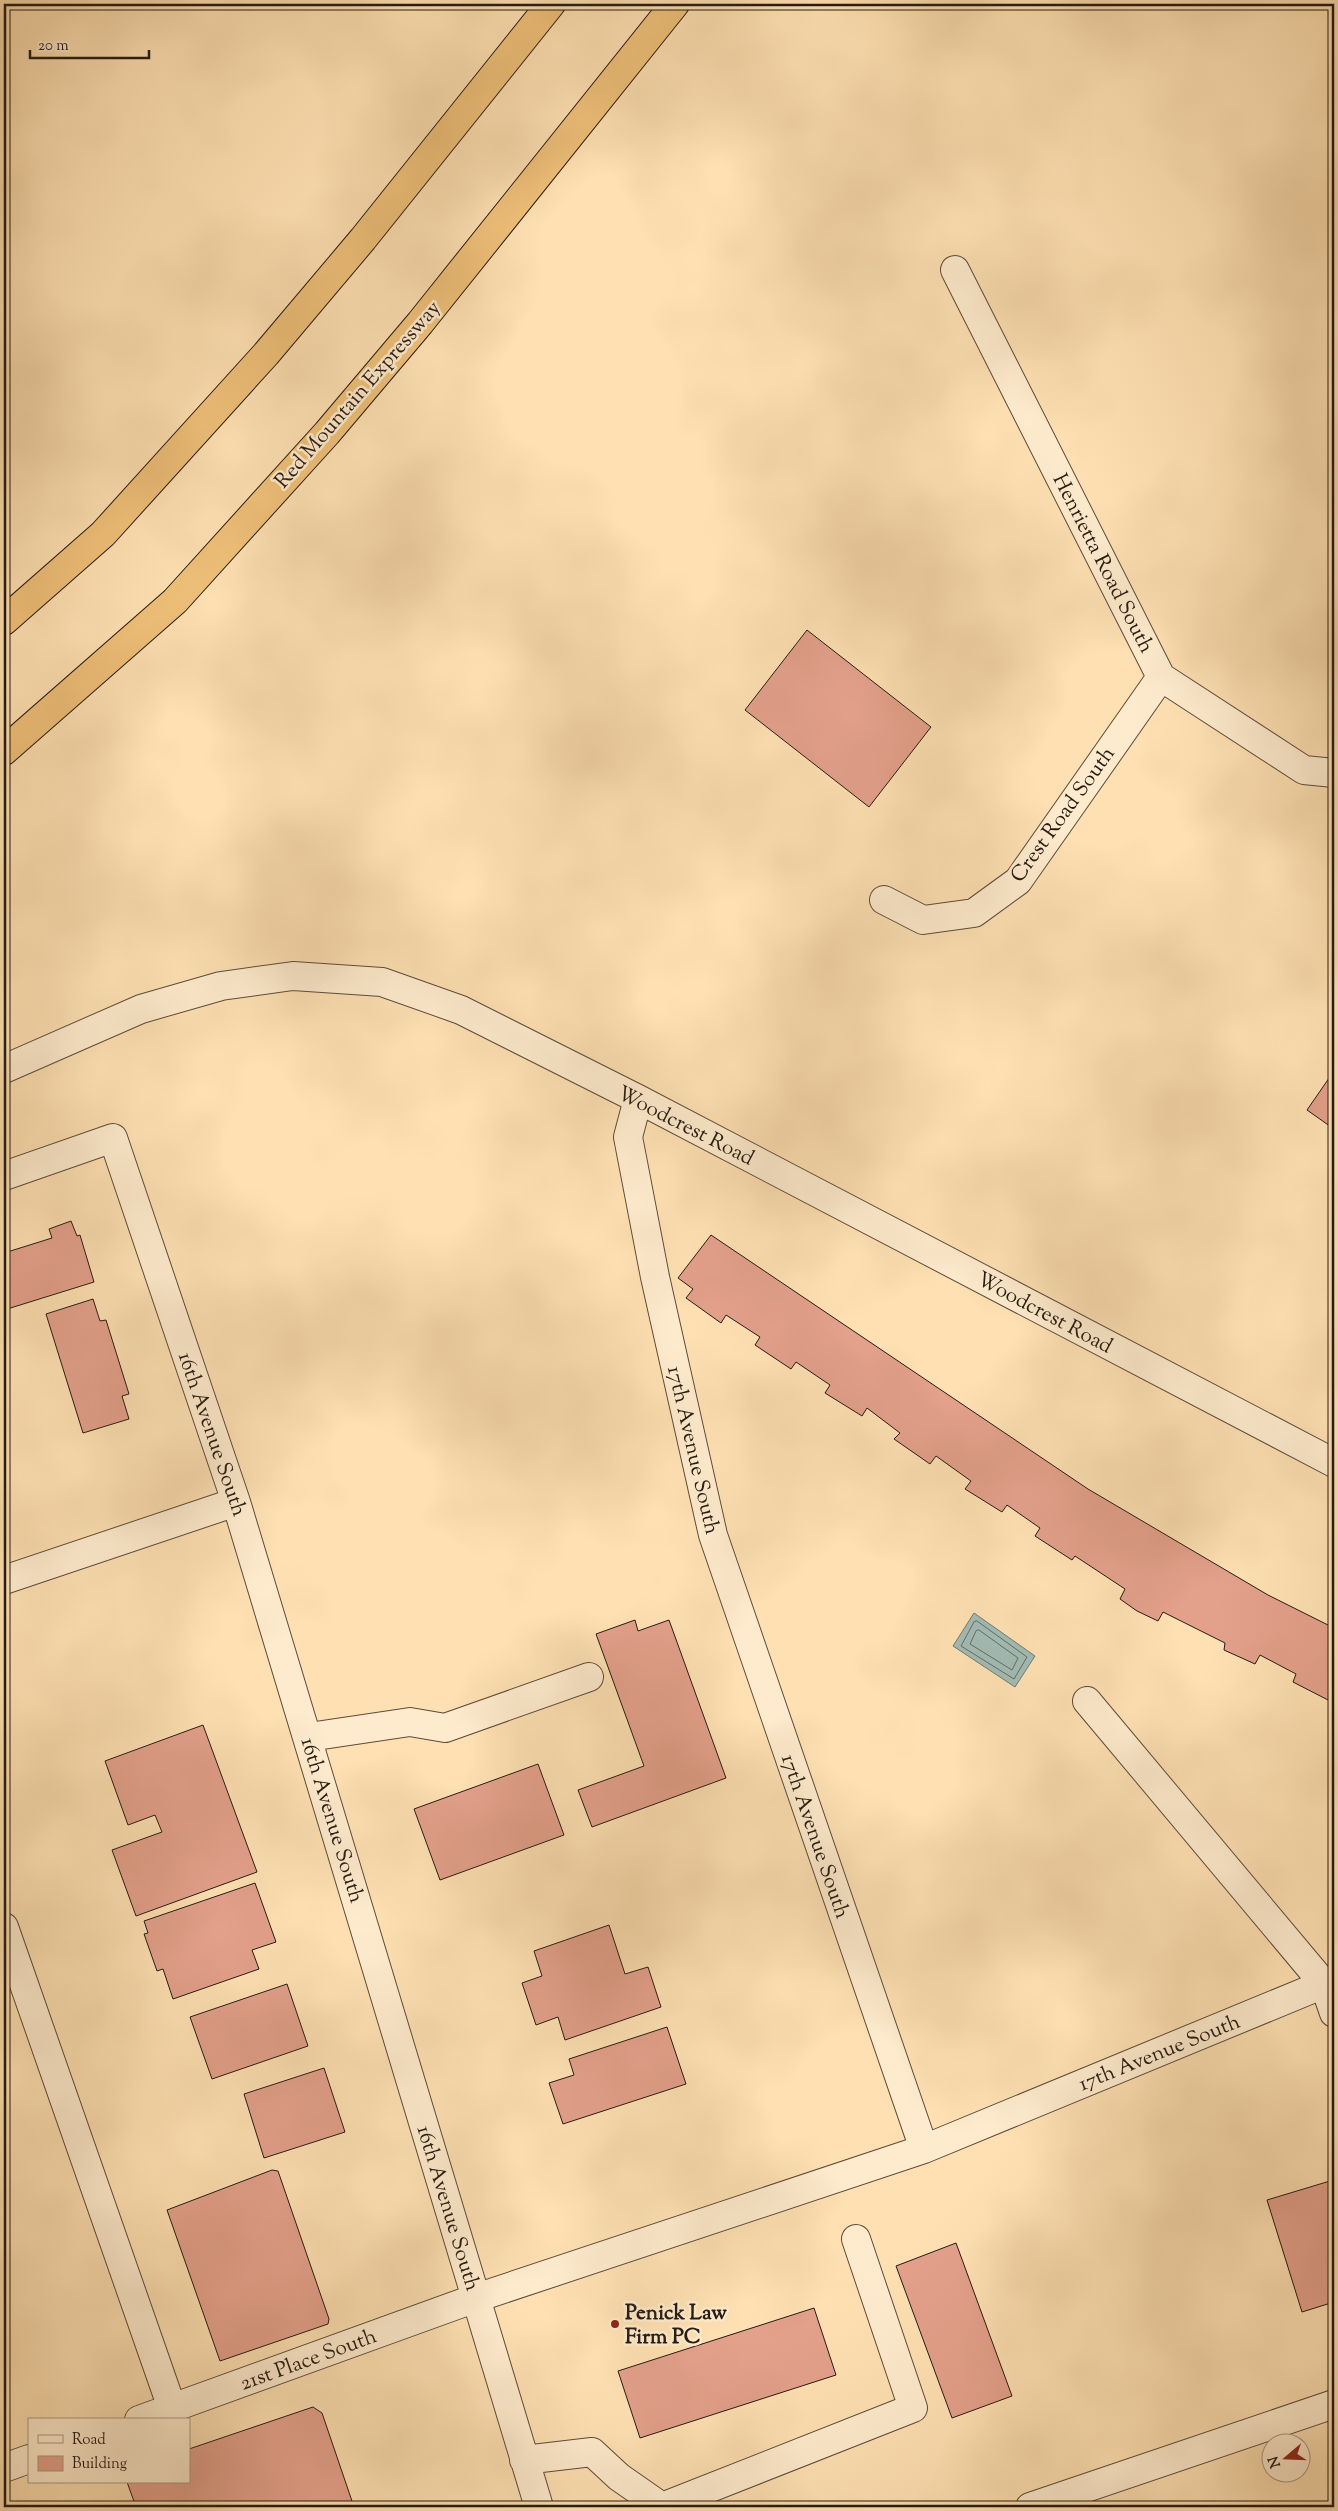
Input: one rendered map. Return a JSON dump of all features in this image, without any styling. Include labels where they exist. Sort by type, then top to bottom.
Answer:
[{"type":"highway","points":[[4,621],[103,534],[266,354],[363,239],[551,4]]},
{"type":"highway","name":"Red Mountain Expressway","points":[[4,751],[175,601],[326,433],[420,323],[675,4]]},
{"type":"street","name":"Henrietta Road South","points":[[955,270],[1162,677],[1304,770],[1334,773]]},
{"type":"street","name":"Crest Road South","points":[[884,900],[923,920],[974,913],[1018,881],[1162,677]]},
{"type":"street","name":"Woodcrest Road","points":[[4,1069],[141,1009],[221,986],[293,976],[382,982],[461,1010],[638,1099],[1334,1463]]},
{"type":"street","name":"17th Avenue South","points":[[638,1099],[628,1137],[655,1277],[713,1534],[924,2149],[1331,2003],[1088,1701]]},
{"type":"street","name":"16th Avenue South","points":[[4,1176],[113,1138],[236,1502],[309,1737],[539,2507]]},
{"type":"street","points":[[4,1580],[236,1502]]},
{"type":"street","points":[[309,1737],[410,1722],[445,1728],[589,1677]]},
{"type":"street","points":[[4,1927],[172,2408]]},
{"type":"street","name":"21st Place South","points":[[144,2418],[476,2298],[924,2149]]},
{"type":"street","points":[[524,2460],[592,2452],[619,2477],[662,2506],[914,2408],[856,2239]]},
{"type":"street","points":[[1030,2507],[1334,2404]]},
{"type":"street","points":[[4,2468],[28,2459]]},
{"type":"water","points":[[974,1613],[1035,1656],[1015,1687],[953,1646]]},
{"type":"building","points":[[807,630],[931,727],[869,807],[745,710]]},
{"type":"building","points":[[1334,1071],[1334,1129],[1307,1110]]},
{"type":"building","points":[[71,1221],[77,1236],[80,1235],[94,1282],[4,1310],[4,1253],[52,1238],[49,1229]]},
{"type":"building","points":[[711,1235],[1088,1489],[1268,1595],[1334,1628],[1334,1693],[1330,1701],[1293,1682],[1296,1674],[1260,1655],[1255,1664],[1224,1650],[1225,1643],[1163,1612],[1158,1621],[1137,1611],[1120,1599],[1125,1589],[1075,1556],[1072,1560],[1035,1536],[1040,1528],[1007,1505],[1002,1512],[965,1489],[971,1481],[936,1456],[930,1464],[894,1439],[900,1433],[867,1408],[862,1416],[825,1393],[830,1385],[796,1362],[791,1369],[755,1345],[760,1337],[726,1315],[721,1323],[686,1298],[693,1289],[678,1278]]},
{"type":"building","points":[[93,1299],[100,1321],[106,1320],[129,1394],[122,1396],[129,1419],[83,1433],[46,1314]]},
{"type":"building","points":[[635,1620],[638,1631],[669,1620],[726,1778],[592,1827],[578,1790],[644,1766],[596,1634]]},
{"type":"building","points":[[203,1725],[257,1872],[136,1916],[112,1850],[162,1832],[155,1815],[128,1825],[105,1761]]},
{"type":"building","points":[[538,1764],[564,1835],[440,1880],[414,1809]]},
{"type":"building","points":[[255,1883],[276,1942],[252,1950],[259,1969],[173,1999],[163,1969],[157,1971],[144,1934],[148,1933],[144,1921]]},
{"type":"building","points":[[609,1925],[625,1974],[648,1967],[661,2007],[565,2040],[558,2017],[536,2025],[522,1983],[542,1976],[534,1951]]},
{"type":"building","points":[[287,1984],[308,2046],[212,2079],[190,2017]]},
{"type":"building","points":[[667,2027],[686,2084],[563,2124],[549,2083],[574,2075],[569,2059]]},
{"type":"building","points":[[324,2068],[345,2132],[264,2158],[244,2094]]},
{"type":"building","points":[[272,2170],[278,2171],[329,2319],[328,2324],[220,2361],[167,2210]]},
{"type":"building","points":[[1330,2181],[1334,2195],[1334,2302],[1302,2312],[1267,2200]]},
{"type":"building","points":[[956,2243],[1012,2396],[952,2418],[896,2266]]},
{"type":"building","points":[[814,2308],[836,2375],[640,2438],[618,2371]]},
{"type":"building","points":[[313,2407],[322,2413],[354,2507],[136,2507],[128,2484],[190,2484],[190,2449]]},
{"type":"place","name":"Penick Law Firm PC","points":[[615,2324]]}]
